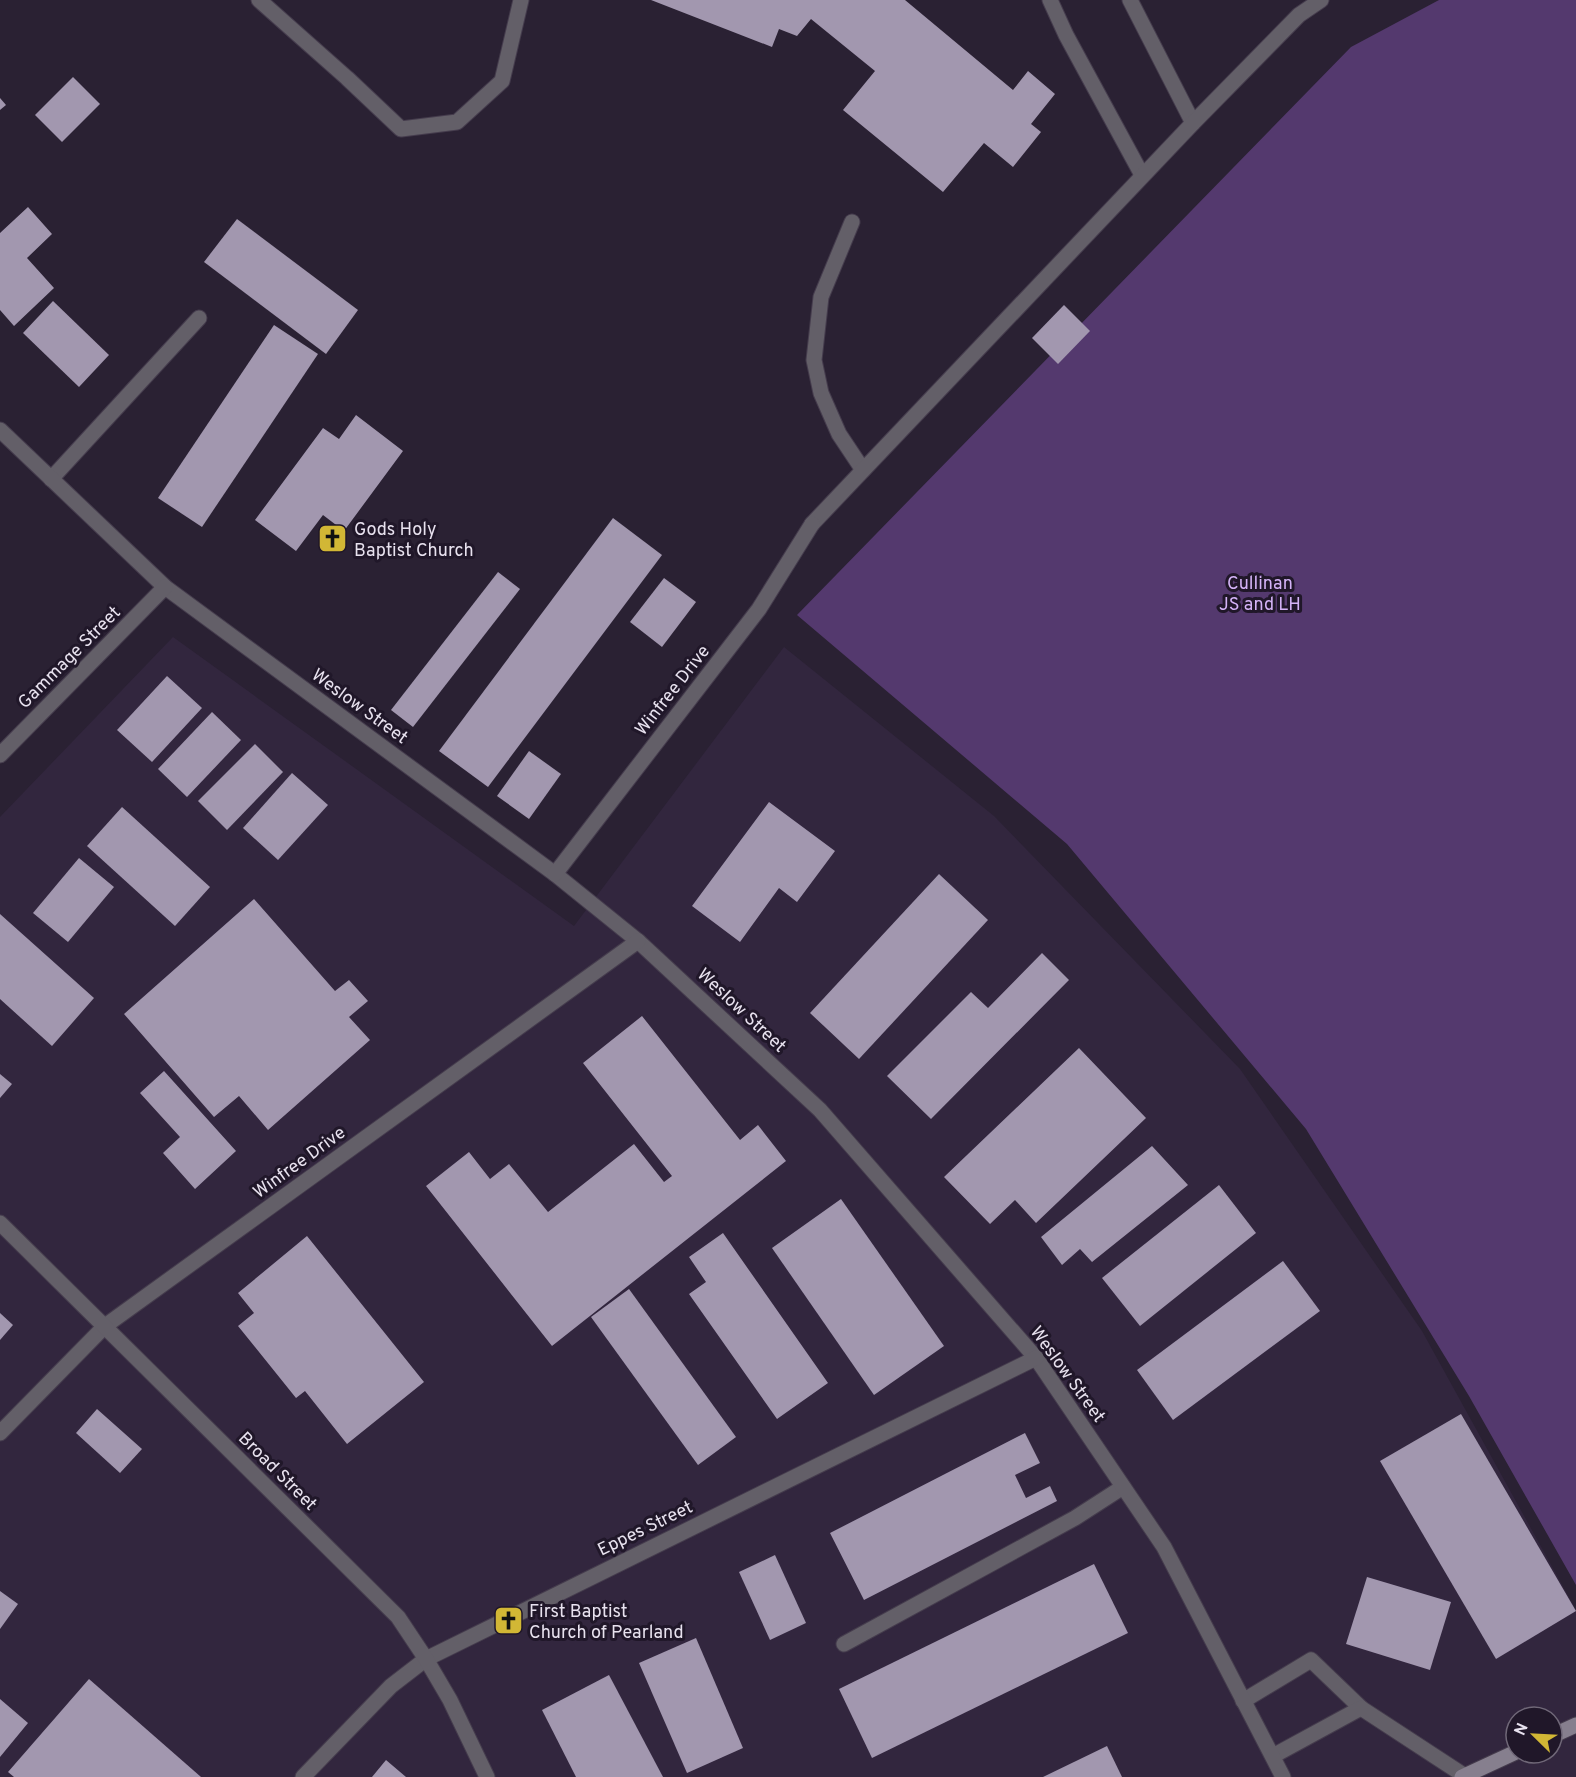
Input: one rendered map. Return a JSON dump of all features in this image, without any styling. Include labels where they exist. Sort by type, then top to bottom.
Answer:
[{"type":"main road","points":[[1464,1776],[1504,1758]]},
{"type":"street","points":[[259,0],[401,129],[457,122],[502,81],[521,0]]},
{"type":"street","points":[[1050,0],[1066,35],[1142,175]]},
{"type":"street","points":[[1130,0],[1193,123]]},
{"type":"street","name":"Winfree Drive","points":[[555,874],[759,609],[812,524],[1142,175],[1299,15],[1321,0]]},
{"type":"street","points":[[852,222],[821,297],[814,360],[821,393],[839,435],[863,470]]},
{"type":"street","points":[[51,479],[199,318]]},
{"type":"street","name":"Weslow Street","points":[[0,430],[165,587],[555,874],[638,941],[820,1110],[1036,1358],[1164,1547],[1283,1777]]},
{"type":"street","name":"Gammage Street","points":[[0,755],[165,587]]},
{"type":"street","name":"Winfree Drive","points":[[0,1433],[105,1326],[638,941]]},
{"type":"street","name":"Broad Street","points":[[0,1223],[398,1617],[450,1700],[487,1777]]},
{"type":"street","name":"Eppes Street","points":[[303,1777],[391,1686],[426,1659],[1036,1358]]},
{"type":"street","points":[[844,1644],[1075,1518],[1124,1487]]},
{"type":"street","points":[[1243,1701],[1311,1659],[1361,1708],[1464,1776]]},
{"type":"street","points":[[1273,1756],[1361,1708]]},
{"type":"shaded area","points":[[173,637],[574,926],[784,647],[994,816],[1240,1069],[1422,1331],[1576,1610],[1576,1777],[0,1777],[0,817]]},
{"type":"green space","name":"Cullinan JS and LH","points":[[1439,0],[1576,0],[1576,1585],[1469,1396],[1306,1129],[1067,844],[797,615],[1351,47]]},
{"type":"building","points":[[651,0],[905,0],[1013,90],[1028,71],[1055,94],[1031,124],[1041,132],[1013,167],[984,143],[943,192],[843,110],[875,71],[811,19],[797,36],[779,29],[772,47]]},
{"type":"building","points":[[73,77],[100,104],[62,142],[35,115]]},
{"type":"building","points":[[0,98],[6,105],[0,110]]},
{"type":"building","points":[[28,207],[52,234],[27,258],[54,288],[14,326],[0,310],[0,233]]},
{"type":"building","points":[[237,219],[358,310],[326,354],[204,262]]},
{"type":"building","points":[[53,301],[109,355],[79,387],[23,333]]},
{"type":"building","points":[[1064,305],[1090,331],[1058,364],[1032,338]]},
{"type":"building","points":[[274,325],[318,354],[202,527],[158,498]]},
{"type":"building","points":[[356,415],[403,451],[344,531],[323,515],[296,551],[255,520],[323,428],[339,439]]},
{"type":"building","points":[[613,518],[662,555],[488,787],[439,751]]},
{"type":"building","points":[[498,572],[520,589],[413,727],[391,710]]},
{"type":"building","points":[[664,578],[696,602],[662,647],[630,622]]},
{"type":"building","points":[[167,676],[202,708],[152,762],[117,730]]},
{"type":"building","points":[[212,712],[241,740],[187,797],[158,769]]},
{"type":"building","points":[[255,744],[283,772],[227,830],[198,801]]},
{"type":"building","points":[[529,751],[561,774],[529,819],[497,796]]},
{"type":"building","points":[[292,773],[328,805],[278,860],[243,828]]},
{"type":"building","points":[[769,802],[835,851],[797,902],[779,888],[740,942],[692,906]]},
{"type":"building","points":[[122,807],[210,887],[175,926],[87,846]]},
{"type":"building","points":[[79,858],[114,887],[68,942],[33,913]]},
{"type":"building","points":[[939,874],[988,920],[859,1059],[810,1013]]},
{"type":"building","points":[[254,899],[335,991],[349,980],[368,1001],[349,1017],[370,1040],[268,1130],[239,1096],[214,1117],[124,1014]]},
{"type":"building","points":[[0,914],[94,998],[52,1046],[0,999]]},
{"type":"building","points":[[1042,953],[1069,980],[931,1119],[887,1076],[971,992],[988,1008]]},
{"type":"building","points":[[642,1016],[740,1140],[758,1125],[786,1161],[552,1346],[426,1186],[469,1152],[490,1179],[509,1164],[548,1212],[634,1144],[664,1182],[672,1176],[583,1063]]},
{"type":"building","points":[[1079,1048],[1146,1118],[1036,1223],[1015,1200],[990,1224],[944,1177]]},
{"type":"building","points":[[164,1071],[236,1151],[195,1189],[163,1153],[180,1137],[140,1093]]},
{"type":"building","points":[[0,1074],[12,1084],[0,1098]]},
{"type":"building","points":[[1152,1146],[1188,1185],[1092,1262],[1080,1249],[1062,1265],[1041,1237]]},
{"type":"building","points":[[1219,1185],[1256,1233],[1140,1326],[1102,1278]]},
{"type":"building","points":[[841,1199],[944,1346],[874,1395],[772,1248]]},
{"type":"building","points":[[723,1233],[828,1383],[777,1419],[689,1294],[706,1282],[689,1257]]},
{"type":"building","points":[[307,1236],[424,1382],[347,1444],[305,1391],[296,1398],[238,1326],[254,1313],[238,1293]]},
{"type":"building","points":[[1283,1261],[1320,1311],[1173,1420],[1137,1370]]},
{"type":"building","points":[[629,1289],[736,1437],[698,1465],[591,1317]]},
{"type":"building","points":[[0,1313],[13,1325],[0,1340]]},
{"type":"building","points":[[97,1409],[142,1449],[120,1473],[76,1433]]},
{"type":"building","points":[[1461,1414],[1576,1611],[1496,1659],[1380,1461]]},
{"type":"building","points":[[1025,1433],[1040,1463],[1015,1475],[1026,1498],[1050,1486],[1057,1501],[864,1600],[830,1533]]},
{"type":"building","points":[[775,1555],[806,1623],[770,1640],[739,1572]]},
{"type":"building","points":[[1094,1564],[1128,1633],[872,1758],[839,1689]]},
{"type":"building","points":[[1367,1577],[1451,1602],[1430,1670],[1346,1644]]},
{"type":"building","points":[[0,1591],[18,1604],[0,1629]]},
{"type":"building","points":[[696,1638],[743,1748],[687,1773],[639,1663]]},
{"type":"building","points":[[609,1675],[663,1777],[576,1777],[542,1710]]},
{"type":"building","points":[[89,1679],[201,1777],[14,1777],[8,1772]]},
{"type":"building","points":[[0,1699],[28,1723],[0,1757]]},
{"type":"building","points":[[1107,1746],[1122,1777],[1043,1777]]},
{"type":"building","points":[[386,1760],[406,1777],[372,1777]]},
{"type":"place","name":"Gods Holy Baptist Church","points":[[333,539]]},
{"type":"place","name":"First Baptist Church of Pearland","points":[[508,1621]]}]
